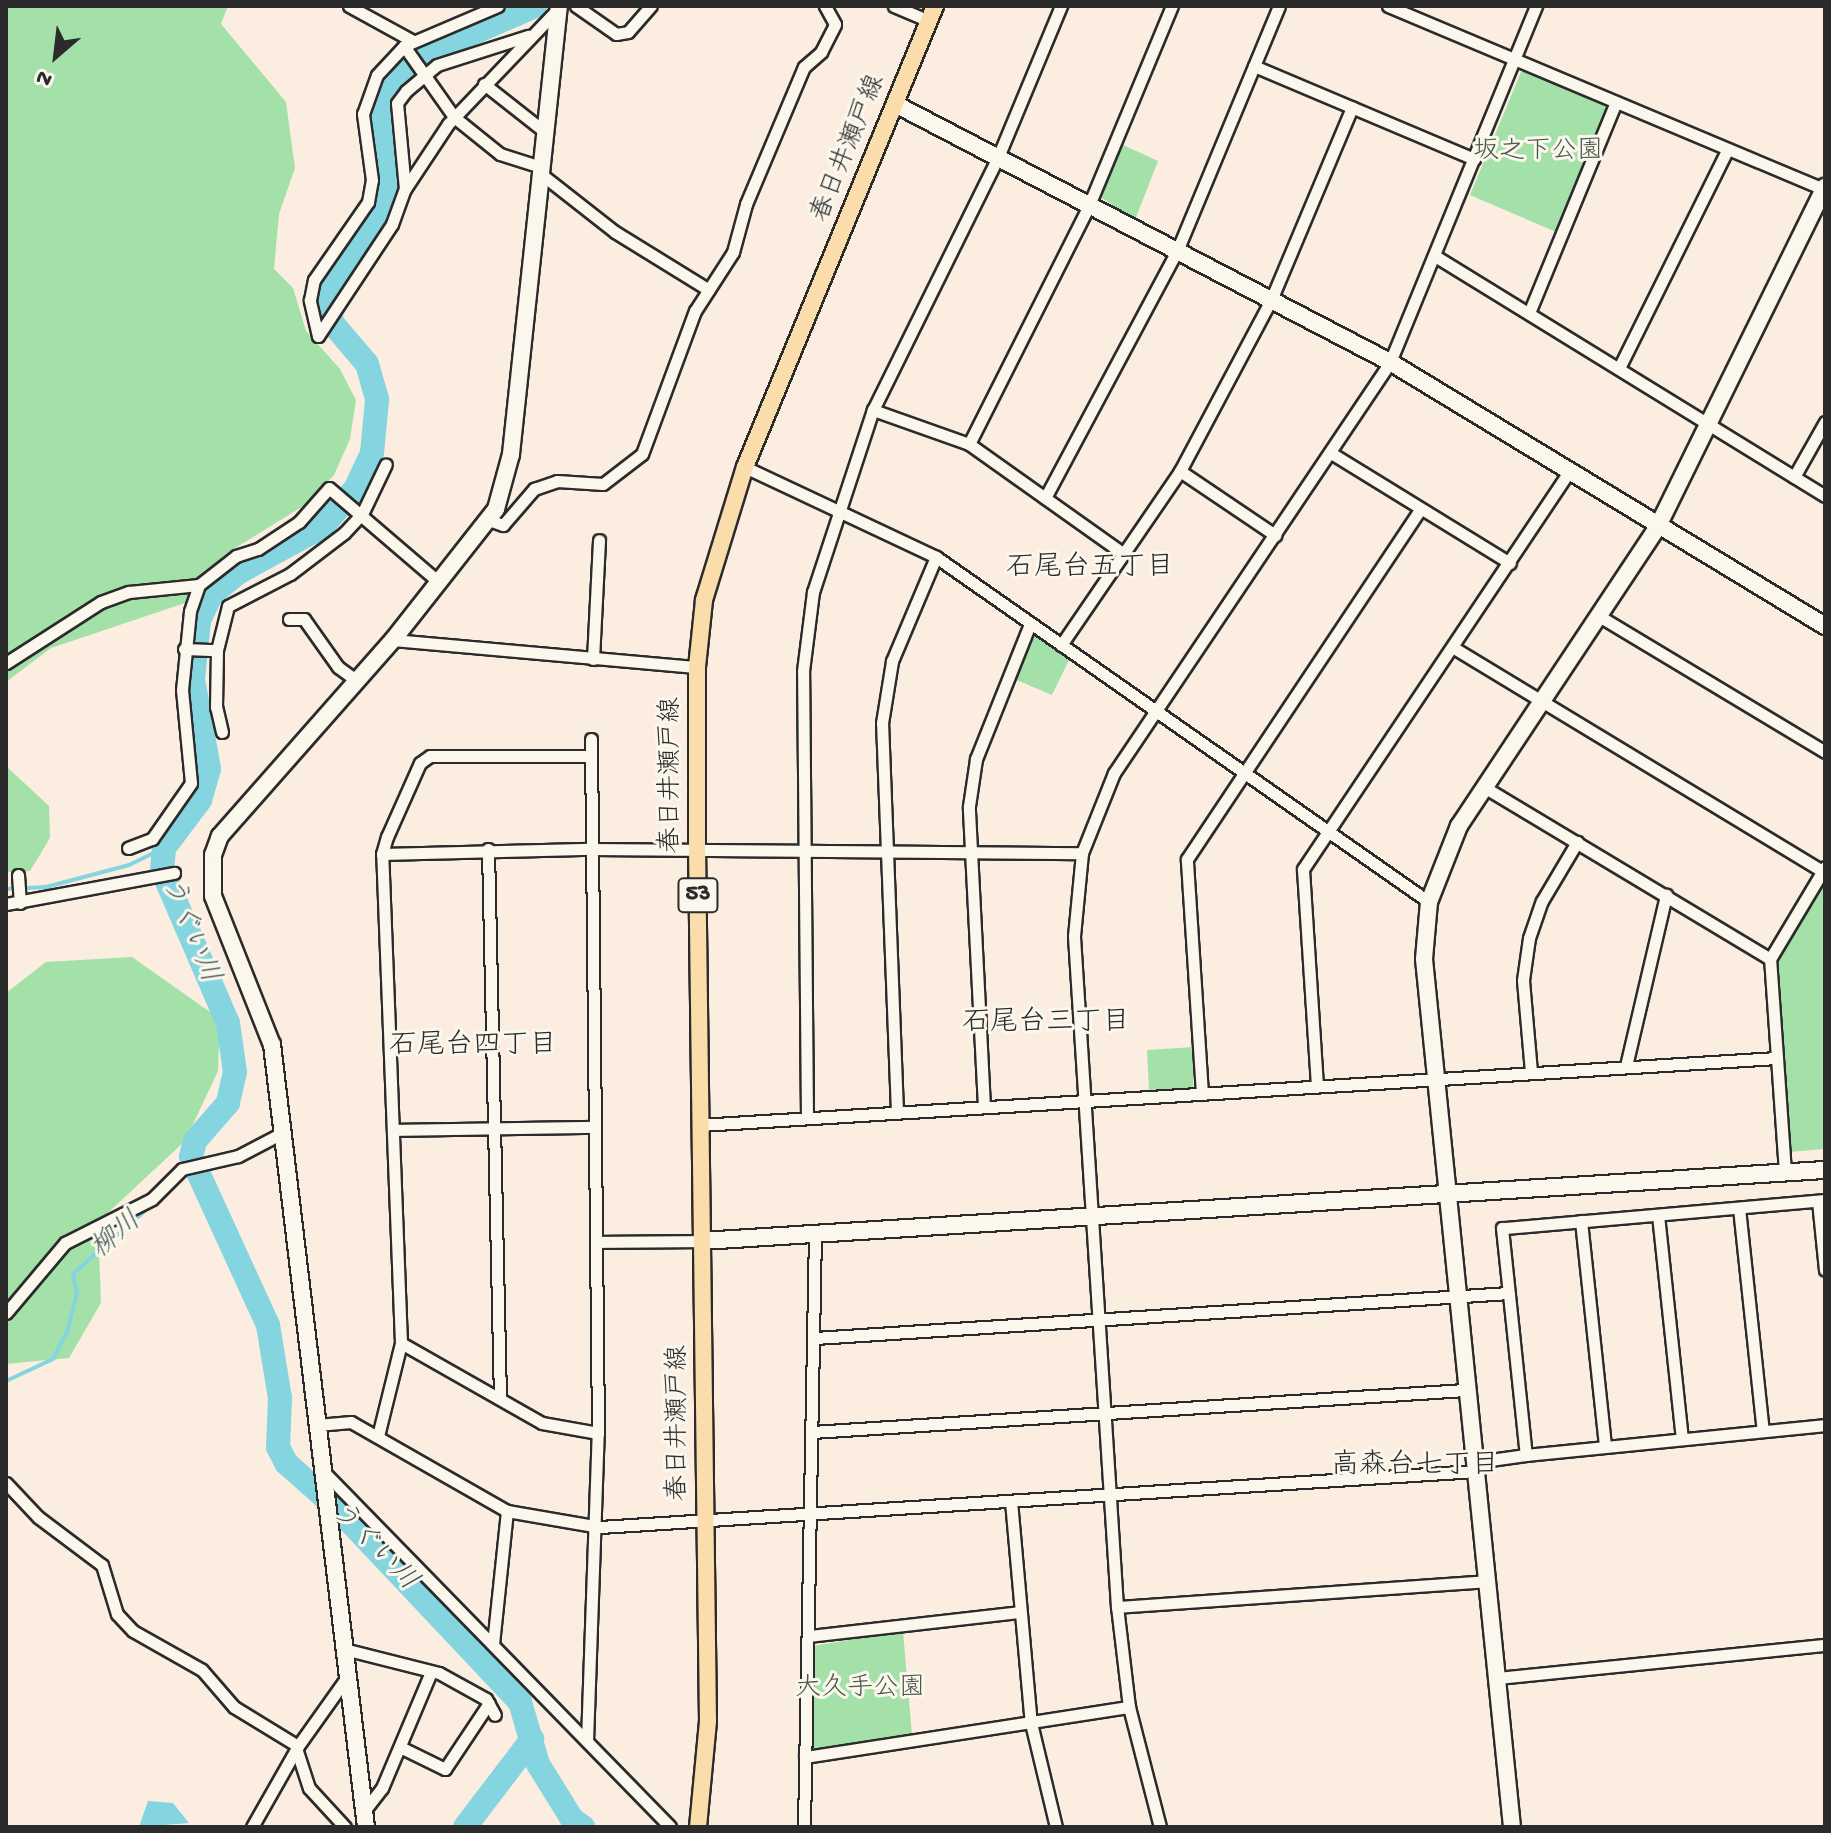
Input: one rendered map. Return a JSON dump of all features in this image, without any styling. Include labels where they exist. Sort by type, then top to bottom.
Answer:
[{"type":"main road","name":"春日井瀬戸線","points":[[698,1827],[708,1721],[697,851],[697,667],[704,600],[745,467],[932,13]]},
{"type":"street","points":[[349,6],[409,43],[421,77],[454,117],[500,154],[541,170],[615,232],[709,290]]},
{"type":"street","points":[[498,6],[409,43],[384,63],[368,94],[363,114],[372,180],[368,202],[314,280],[310,300],[318,336],[392,224],[405,189],[454,117],[528,36],[565,7]]},
{"type":"street","points":[[565,7],[616,34],[628,32],[651,6]]},
{"type":"street","points":[[489,520],[503,525],[534,489],[557,481],[603,484],[642,454],[695,311],[733,252],[746,204],[804,67],[821,52],[835,24],[825,6]]},
{"type":"street","points":[[894,6],[932,13]]},
{"type":"street","points":[[807,1118],[805,632],[838,511],[873,410],[998,157],[1061,6]]},
{"type":"street","points":[[969,444],[1089,205],[1172,6]]},
{"type":"street","points":[[1045,498],[1177,251],[1279,6]]},
{"type":"street","points":[[1388,6],[1825,189],[1658,526],[1459,826],[1429,902],[1424,959],[1465,1390],[1476,1466],[1512,1827]]},
{"type":"street","points":[[1160,1827],[1129,1707],[1117,1607],[1074,936],[1082,853],[1114,773],[1390,362],[1536,6]]},
{"type":"street","points":[[365,1819],[272,1045],[213,896],[213,855],[220,836],[393,640],[489,520],[511,454],[545,132],[565,7]]},
{"type":"street","points":[[405,189],[397,103],[437,65],[528,36]]},
{"type":"street","points":[[1254,66],[1474,159]]},
{"type":"street","points":[[484,84],[545,132]]},
{"type":"street","points":[[1529,313],[1616,102]]},
{"type":"street","points":[[895,104],[1390,362],[1825,626]]},
{"type":"street","points":[[1061,645],[1180,471],[1271,300],[1352,107]]},
{"type":"street","points":[[1619,368],[1727,150]]},
{"type":"street","points":[[1435,256],[1825,496]]},
{"type":"street","points":[[873,410],[969,444],[1124,554]]},
{"type":"street","points":[[1794,477],[1825,422]]},
{"type":"street","points":[[1331,453],[1510,563]]},
{"type":"street","points":[[222,732],[216,707],[217,650],[228,606],[290,574],[360,512],[386,464]]},
{"type":"street","points":[[745,467],[936,557],[1429,902]]},
{"type":"street","points":[[1180,471],[1275,535]]},
{"type":"street","points":[[1317,1086],[1303,869],[1454,648],[1569,472]]},
{"type":"street","points":[[6,663],[101,602],[129,592],[199,585],[236,556],[258,549],[299,522],[329,488],[440,583]]},
{"type":"street","points":[[1202,1094],[1187,859],[1420,509]]},
{"type":"street","points":[[593,659],[599,540]]},
{"type":"street","points":[[897,1112],[887,853],[885,693],[906,621],[936,557]]},
{"type":"street","points":[[128,848],[152,839],[191,783],[182,690],[184,649],[199,585]]},
{"type":"street","points":[[1599,616],[1825,752]]},
{"type":"street","points":[[289,619],[304,619],[338,667],[356,680]]},
{"type":"street","points":[[984,1107],[968,853],[976,759],[1030,624]]},
{"type":"street","points":[[393,640],[697,667]]},
{"type":"street","points":[[1454,648],[1824,868],[1770,959],[1785,1172]]},
{"type":"street","points":[[184,649],[217,650]]},
{"type":"street","points":[[587,1741],[598,1433],[591,739]]},
{"type":"street","points":[[378,1436],[401,1343],[382,854],[420,763],[430,756],[591,756]]},
{"type":"street","points":[[1484,787],[1770,959]]},
{"type":"street","points":[[1531,1072],[1523,980],[1529,938],[1542,901],[1577,842]]},
{"type":"street","points":[[382,854],[488,849],[804,854],[1082,853]]},
{"type":"street","points":[[488,849],[500,1398]]},
{"type":"street","points":[[6,904],[174,873]]},
{"type":"street","points":[[18,875],[20,903]]},
{"type":"street","points":[[1626,1066],[1666,895]]},
{"type":"street","points":[[700,1125],[1777,1058]]},
{"type":"street","points":[[394,1130],[594,1127]]},
{"type":"street","points":[[6,1313],[65,1243],[152,1199],[182,1169],[238,1156],[282,1133]]},
{"type":"street","points":[[596,1242],[702,1241],[1447,1191],[1825,1170]]},
{"type":"street","points":[[1526,1455],[1502,1228],[1822,1201],[1825,1270]]},
{"type":"street","points":[[1739,1208],[1763,1431]]},
{"type":"street","points":[[1658,1215],[1682,1439]]},
{"type":"street","points":[[1581,1221],[1605,1447]]},
{"type":"street","points":[[804,1827],[815,1234]]},
{"type":"street","points":[[815,1338],[1509,1293]]},
{"type":"street","points":[[401,1343],[542,1423],[598,1433]]},
{"type":"street","points":[[812,1432],[1465,1390]]},
{"type":"street","points":[[317,1425],[351,1422],[507,1511],[595,1526],[1110,1495],[1476,1466],[1526,1455],[1825,1425]]},
{"type":"street","points":[[6,1483],[38,1517],[102,1565],[117,1614],[133,1631],[202,1670],[234,1707],[297,1747],[309,1788],[345,1827]]},
{"type":"street","points":[[327,1488],[493,1644],[670,1827]]},
{"type":"street","points":[[1011,1501],[1031,1723],[1056,1827]]},
{"type":"street","points":[[493,1644],[507,1511]]},
{"type":"street","points":[[1117,1607],[1487,1581]]},
{"type":"street","points":[[809,1636],[1020,1612]]},
{"type":"street","points":[[1498,1678],[1825,1645]]},
{"type":"street","points":[[344,1649],[459,1682],[492,1709],[445,1769],[400,1747]]},
{"type":"street","points":[[365,1819],[400,1747],[431,1672]]},
{"type":"street","points":[[252,1827],[297,1747],[347,1677]]},
{"type":"street","points":[[805,1757],[1129,1707]]},
{"type":"green space","points":[[6,6],[228,6],[221,24],[286,102],[295,168],[279,214],[274,269],[293,288],[306,331],[340,369],[356,400],[350,439],[334,475],[308,503],[229,552],[197,599],[51,648],[6,682]]},
{"type":"green space","name":"坂之下公園","points":[[1526,71],[1604,105],[1607,111],[1556,232],[1470,195],[1521,72]]},
{"type":"green space","points":[[1121,144],[1158,161],[1135,220],[1099,196]]},
{"type":"green space","points":[[1036,637],[1069,660],[1052,695],[1014,679],[1031,638]]},
{"type":"green space","points":[[6,766],[49,806],[50,838],[30,871],[6,872]]},
{"type":"green space","points":[[1825,880],[1825,1149],[1789,1152],[1776,964]]},
{"type":"green space","points":[[132,957],[220,1019],[218,1071],[185,1141],[98,1222],[101,1303],[69,1358],[6,1364],[6,993],[46,962]]},
{"type":"green space","points":[[1194,1047],[1193,1088],[1149,1090],[1147,1050]]},
{"type":"green space","name":"大久手公園","points":[[903,1631],[912,1735],[816,1750],[811,1746],[813,1646]]},
{"type":"water","points":[[148,1801],[173,1803],[189,1823],[139,1827]]},
{"type":"waterway","name":"うぐい川","points":[[535,6],[419,57],[386,98],[382,127],[388,175],[382,210],[323,295],[333,324],[367,364],[377,400],[372,453],[355,489],[322,527],[239,572],[211,595],[199,621],[193,679],[209,769],[200,800],[164,848],[162,870],[228,1023],[235,1072],[228,1103],[195,1141],[191,1157],[268,1325],[280,1398],[278,1447],[286,1463],[337,1508],[520,1702],[538,1764],[572,1819],[583,1827]]},
{"type":"waterway","points":[[6,889],[46,887],[129,865],[164,848]]},
{"type":"waterway","name":"柳川","points":[[6,1381],[53,1359],[67,1332],[77,1293],[73,1274],[189,1172]]},
{"type":"waterway","points":[[465,1827],[532,1739]]},
{"type":"district","name":"石尾台五丁目","points":[[1090,569]]},
{"type":"district","name":"石尾台三丁目","points":[[1046,1024]]},
{"type":"district","name":"石尾台四丁目","points":[[473,1047]]},
{"type":"district","name":"高森台七丁目","points":[[1415,1467]]}]
